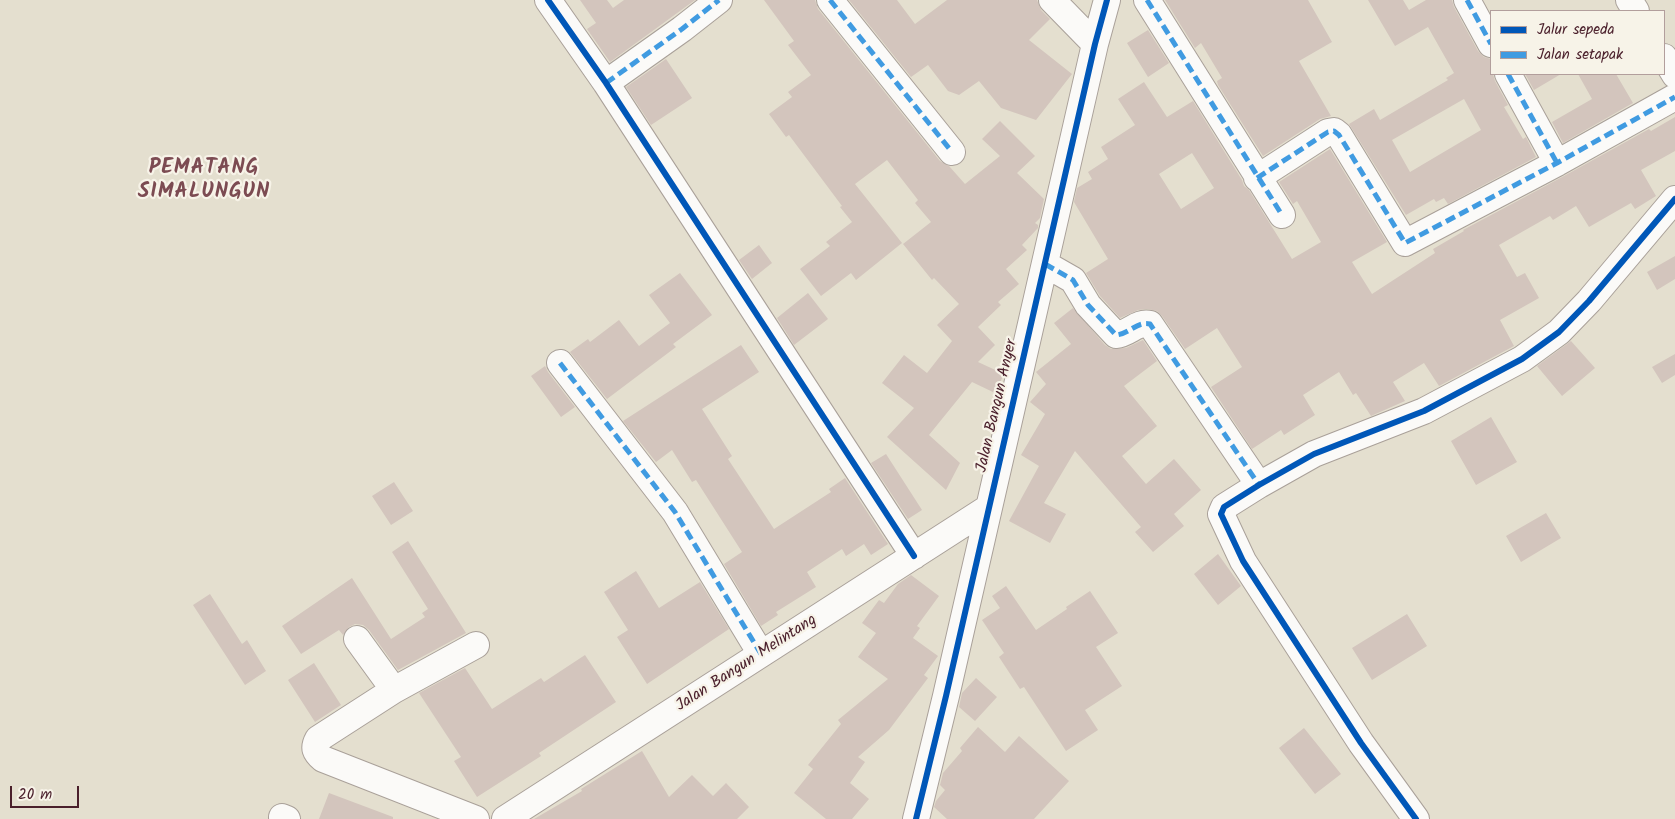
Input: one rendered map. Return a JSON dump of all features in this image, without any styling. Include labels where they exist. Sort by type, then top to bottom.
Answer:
[{"type":"street","points":[[548,0],[606,84],[914,556]]},
{"type":"street","points":[[606,84],[719,0]]},
{"type":"street","points":[[830,0],[952,152]]},
{"type":"street","points":[[1052,0],[1095,44]]},
{"type":"street","name":"Jalan Bangun Anyer","points":[[916,819],[946,696],[1095,44],[1107,0]]},
{"type":"street","points":[[1147,0],[1282,215]]},
{"type":"street","points":[[1467,0],[1490,42]]},
{"type":"street","points":[[1665,59],[1675,76]]},
{"type":"street","points":[[1509,75],[1557,164]]},
{"type":"street","points":[[1257,178],[1328,132],[1334,131],[1339,135],[1405,243],[1557,164],[1675,97]]},
{"type":"street","points":[[1416,819],[1362,743],[1243,561],[1221,514],[1224,508],[1259,485],[1314,454],[1424,411],[1522,359],[1559,332],[1675,200]]},
{"type":"street","points":[[1045,264],[1072,280],[1088,304],[1116,335],[1142,323],[1150,324],[1259,485]]},
{"type":"street","points":[[560,363],[675,512],[762,654]]},
{"type":"street","name":"Jalan Bangun Melintang","points":[[505,819],[988,508]]},
{"type":"street","points":[[357,639],[394,690]]},
{"type":"street","points":[[476,644],[394,690],[318,739],[315,745],[317,754],[323,759],[476,819]]},
{"type":"building","points":[[580,0],[607,0],[613,8],[624,0],[695,0],[610,62],[587,29],[596,23]]},
{"type":"building","points":[[764,0],[815,0],[818,9],[940,161],[949,166],[965,184],[1000,156],[982,139],[1000,121],[1035,156],[1017,173],[1044,199],[1040,218],[1035,223],[1038,225],[1038,228],[1022,245],[1027,250],[1006,269],[1019,284],[998,302],[1001,305],[978,327],[995,345],[978,362],[1004,374],[995,393],[972,382],[929,435],[960,463],[946,490],[887,437],[914,408],[882,383],[904,355],[927,373],[952,341],[937,325],[959,304],[934,278],[932,280],[903,244],[931,222],[915,203],[918,200],[887,160],[855,184],[902,243],[856,280],[851,273],[821,296],[800,269],[830,246],[826,242],[852,222],[789,135],[786,137],[769,114],[792,97],[788,92],[811,75],[788,45],[794,41]]},
{"type":"building","points":[[849,0],[897,0],[915,24],[947,0],[1037,0],[1041,10],[1050,19],[1029,40],[1072,74],[1036,120],[1001,108],[979,81],[959,95],[948,91],[928,65],[911,77]]},
{"type":"building","points":[[1165,0],[1308,0],[1332,42],[1299,61],[1331,116],[1320,119],[1263,156],[1218,85],[1217,81],[1222,78],[1201,43],[1195,48]]},
{"type":"building","points":[[1368,0],[1403,0],[1409,10],[1426,0],[1452,0],[1478,51],[1484,57],[1490,59],[1490,75],[1493,75],[1508,105],[1504,107],[1523,139],[1526,137],[1536,157],[1448,204],[1444,198],[1436,202],[1434,199],[1406,215],[1349,124],[1374,109],[1380,120],[1448,80],[1446,78],[1454,73],[1428,27],[1395,46]],"holes":[[[1464,99],[1481,130],[1410,172],[1392,140]]]},
{"type":"building","points":[[1148,30],[1169,63],[1148,77],[1127,43]]},
{"type":"building","points":[[666,59],[692,98],[651,125],[626,87]]},
{"type":"building","points":[[1526,75],[1559,75],[1534,90]]},
{"type":"building","points":[[1579,75],[1617,75],[1633,103],[1563,143],[1552,122],[1592,99]]},
{"type":"building","points":[[1144,82],[1167,117],[1193,101],[1244,186],[1249,190],[1292,259],[1321,242],[1297,201],[1293,204],[1279,182],[1330,149],[1387,242],[1352,262],[1372,294],[1435,253],[1433,249],[1463,230],[1649,129],[1651,131],[1675,117],[1675,151],[1641,170],[1656,196],[1635,209],[1631,203],[1589,227],[1576,206],[1553,220],[1550,216],[1499,245],[1517,277],[1525,273],[1539,298],[1500,320],[1514,346],[1439,386],[1424,363],[1393,382],[1405,401],[1371,416],[1356,393],[1353,395],[1339,372],[1303,395],[1315,415],[1284,435],[1281,430],[1252,449],[1211,387],[1242,367],[1217,328],[1185,349],[1157,311],[1138,310],[1120,318],[1100,296],[1086,273],[1108,259],[1074,202],[1077,188],[1092,179],[1088,172],[1108,159],[1101,147],[1135,125],[1118,99]],"holes":[[[1192,153],[1214,188],[1181,209],[1159,174]]]},
{"type":"building","points":[[759,245],[772,263],[752,279],[739,260]]},
{"type":"building","points":[[1675,256],[1675,279],[1657,290],[1647,272]]},
{"type":"building","points":[[680,273],[712,315],[673,344],[676,347],[607,399],[570,352],[588,339],[590,342],[619,320],[639,346],[670,323],[649,295]]},
{"type":"building","points":[[808,293],[828,319],[794,345],[777,318]]},
{"type":"building","points":[[1073,308],[1105,345],[1111,349],[1126,348],[1143,340],[1157,361],[1124,386],[1157,426],[1122,456],[1146,484],[1174,459],[1201,490],[1174,514],[1184,526],[1153,552],[1135,532],[1141,527],[1075,451],[1044,503],[1066,514],[1050,543],[1009,521],[1039,466],[1021,455],[1045,414],[1030,402],[1046,384],[1036,372],[1071,344],[1054,323]]},
{"type":"building","points":[[1571,341],[1595,368],[1562,396],[1537,366]]},
{"type":"building","points":[[741,345],[759,372],[702,409],[732,456],[728,459],[774,529],[831,492],[829,489],[845,478],[888,544],[871,555],[864,544],[846,556],[842,549],[807,572],[816,587],[776,612],[778,615],[761,626],[724,564],[742,552],[696,480],[692,482],[672,450],[656,462],[623,421]]},
{"type":"building","points":[[1675,354],[1675,375],[1662,383],[1652,367]]},
{"type":"building","points":[[545,366],[575,407],[561,417],[531,376]]},
{"type":"building","points":[[1491,417],[1517,462],[1476,485],[1451,441]]},
{"type":"building","points":[[886,454],[922,510],[908,519],[871,463]]},
{"type":"building","points":[[394,482],[413,511],[391,525],[372,496]]},
{"type":"building","points":[[1546,513],[1561,538],[1521,562],[1506,536]]},
{"type":"building","points":[[408,541],[466,633],[398,670],[369,630],[363,625],[355,624],[349,627],[343,635],[339,630],[301,654],[282,626],[352,578],[391,639],[425,617],[422,613],[428,609],[392,552]]},
{"type":"building","points":[[1218,554],[1241,586],[1218,605],[1194,574]]},
{"type":"building","points":[[636,571],[659,608],[700,582],[729,629],[647,684],[617,637],[628,630],[604,592]]},
{"type":"building","points":[[911,575],[939,596],[917,626],[920,628],[913,638],[938,656],[924,675],[928,678],[889,730],[858,757],[865,762],[850,783],[869,799],[852,819],[826,819],[794,793],[813,769],[808,765],[841,724],[838,720],[888,679],[858,657],[876,633],[862,623],[879,600],[884,603],[898,584]]},
{"type":"building","points":[[1006,586],[1036,630],[1090,591],[1118,633],[1096,647],[1122,686],[1085,710],[1098,730],[1066,751],[1024,687],[1020,689],[999,657],[1004,653],[982,620],[1000,608],[992,596]]},
{"type":"building","points":[[210,594],[242,644],[247,640],[266,671],[245,685],[193,605]]},
{"type":"building","points":[[1407,614],[1427,646],[1372,680],[1352,648]]},
{"type":"building","points":[[585,655],[616,702],[539,753],[541,756],[477,797],[454,761],[461,757],[419,693],[465,668],[492,709],[541,678],[544,682]]},
{"type":"building","points":[[314,663],[341,705],[315,722],[288,680]]},
{"type":"building","points":[[976,678],[997,697],[975,721],[959,707],[962,693]]},
{"type":"building","points":[[978,727],[1005,752],[1019,736],[1069,781],[1034,819],[947,819],[934,807],[936,801],[945,790],[940,785],[943,773],[962,751],[960,748]]},
{"type":"building","points":[[1304,728],[1341,774],[1315,794],[1279,748]]},
{"type":"building","points":[[642,751],[669,797],[692,775],[713,796],[726,783],[749,807],[737,819],[534,819],[582,791],[581,789]]},
{"type":"building","points":[[329,793],[393,817],[393,819],[319,819]]},
{"type":"marked path","points":[[606,83],[719,0]]},
{"type":"marked path","points":[[830,0],[952,152]]},
{"type":"marked path","points":[[1147,0],[1282,215]]},
{"type":"marked path","points":[[1467,0],[1490,42]]},
{"type":"marked path","points":[[1509,75],[1557,163]]},
{"type":"marked path","points":[[1257,178],[1328,132],[1334,131],[1339,135],[1405,243],[1557,163],[1675,97]]},
{"type":"marked path","points":[[1045,264],[1073,280],[1088,305],[1116,335],[1141,324],[1150,324],[1259,485]]},
{"type":"marked path","points":[[560,363],[675,512],[761,654]]},
{"type":"cycle path","points":[[548,0],[606,83],[914,556]]},
{"type":"cycle path","points":[[916,819],[946,696],[1095,44],[1107,0]]},
{"type":"cycle path","points":[[1416,819],[1361,743],[1243,561],[1221,514],[1224,507],[1314,454],[1424,411],[1522,359],[1559,332],[1589,301],[1675,199]]},
{"type":"district","name":"PEMATANG SIMALUNGUN","points":[[204,181]]}]
